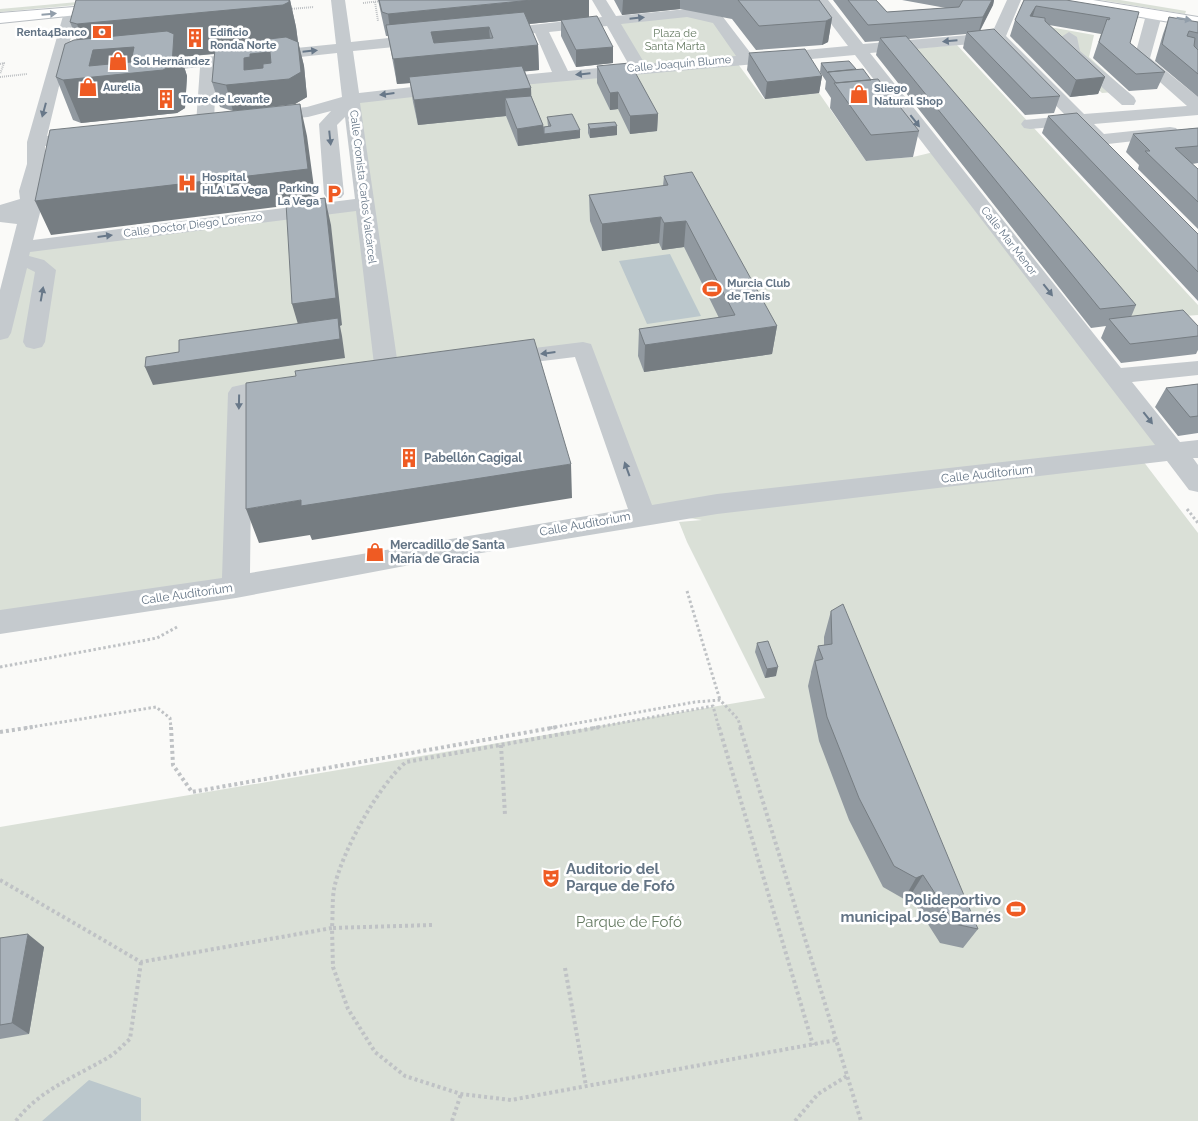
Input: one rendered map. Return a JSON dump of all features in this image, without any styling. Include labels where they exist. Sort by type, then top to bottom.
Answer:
[{"type":"main road","points":[[0,4],[44,0]]},
{"type":"main road","points":[[1066,0],[1153,7],[1198,7]]},
{"type":"main road","points":[[0,18],[129,7]]},
{"type":"main road","points":[[1153,7],[1198,22]]},
{"type":"street","points":[[599,0],[639,68]]},
{"type":"street","name":"Calle Mar Menor","points":[[820,0],[1115,376],[1186,450],[1198,483]]},
{"type":"street","points":[[1014,0],[998,37],[1114,154]]},
{"type":"street","name":"Calle Cronista Carlos Valcárcel","points":[[339,2],[365,204],[397,372],[363,376]]},
{"type":"street","points":[[1153,7],[1142,59],[1198,106]]},
{"type":"street","points":[[0,333],[20,254],[15,212],[36,164],[36,142],[70,12]]},
{"type":"street","points":[[482,34],[687,13],[718,20],[746,58]]},
{"type":"street","points":[[540,28],[562,76]]},
{"type":"street","name":"Calle Joaquín Blume","points":[[252,118],[308,112],[352,99],[472,85],[746,58],[998,37]]},
{"type":"street","points":[[1069,37],[1073,53],[1128,101]]},
{"type":"street","points":[[134,69],[443,38]]},
{"type":"street","points":[[205,124],[208,61]]},
{"type":"street","points":[[53,77],[70,75]]},
{"type":"street","points":[[1067,108],[1185,95]]},
{"type":"street","points":[[334,194],[328,124],[352,99]]},
{"type":"street","points":[[1030,124],[1198,110]]},
{"type":"street","points":[[185,126],[224,121]]},
{"type":"street","points":[[1100,140],[1188,130]]},
{"type":"street","points":[[36,142],[97,136]]},
{"type":"street","name":"Calle Doctor Diego Lorenzo","points":[[20,254],[52,242],[365,204]]},
{"type":"street","points":[[52,242],[55,238],[80,236]]},
{"type":"street","points":[[20,254],[46,270],[34,342]]},
{"type":"street","points":[[478,362],[583,349],[643,515]]},
{"type":"street","points":[[1115,376],[1198,368]]},
{"type":"street","points":[[236,587],[240,393],[307,384]]},
{"type":"street","name":"Calle Auditorium","points":[[0,622],[236,587],[426,552],[718,504],[1186,450]]},
{"type":"path","points":[[284,10],[339,2],[385,1]]},
{"type":"path","points":[[0,64],[4,63],[0,75],[34,74]]},
{"type":"path","points":[[687,591],[720,700],[738,719],[861,1121]]},
{"type":"path","points":[[0,666],[157,638],[182,624]]},
{"type":"path","points":[[0,732],[156,707],[170,718],[173,765],[192,792],[694,702],[720,700]]},
{"type":"path","points":[[813,1045],[713,706],[406,762],[392,774],[348,847],[334,889],[333,967],[348,1009],[375,1052],[405,1076],[461,1094],[511,1100],[813,1045],[836,1040]]},
{"type":"path","points":[[500,745],[505,815]]},
{"type":"path","points":[[0,880],[141,962],[332,928],[432,925]]},
{"type":"path","points":[[16,1121],[25,1109],[67,1078],[111,1056],[130,1039],[141,962]]},
{"type":"path","points":[[565,968],[586,1086]]},
{"type":"path","points":[[794,1121],[806,1103],[830,1084],[847,1076]]},
{"type":"path","points":[[452,1121],[461,1094]]},
{"type":"green space","points":[[1101,0],[1120,0],[1186,11],[1185,14]]},
{"type":"green space","points":[[89,1],[88,4],[0,12],[0,9]]},
{"type":"green space","points":[[687,13],[718,20],[746,58],[735,60],[764,99],[819,93],[866,161],[913,157],[938,151],[1174,452],[1140,457],[1198,533],[1198,1121],[0,1121],[0,827],[765,698],[687,542],[679,522],[702,520],[657,513],[645,514],[583,349],[240,393],[236,587],[0,622],[0,333],[22,247],[365,204],[352,99],[639,68],[610,21]]},
{"type":"green space","points":[[1033,24],[1094,35],[1089,57],[1126,91],[1102,93],[1043,38]]},
{"type":"green space","points":[[957,45],[1198,305],[1198,315],[1134,320],[907,49]]},
{"type":"shaded area","points":[[670,254],[701,316],[647,324],[619,261]]},
{"type":"shaded area","points":[[89,1080],[141,1098],[141,1121],[42,1121]]},
{"type":"building","points":[[76,0],[289,0],[289,2],[283,5],[77,24],[70,22]]},
{"type":"building","points":[[379,0],[532,0],[388,14],[382,12]]},
{"type":"building","points":[[738,0],[819,0],[832,18],[826,21],[759,26]]},
{"type":"building","points":[[848,0],[876,0],[887,12],[959,7],[963,0],[992,0],[983,17],[868,25]]},
{"type":"building","points":[[1024,0],[1066,0],[1139,12],[1130,43],[1165,72],[1136,74],[1099,42],[1107,19],[1109,20],[1110,18],[1036,6],[1030,16],[1045,18],[1045,21],[1105,77],[1076,80],[1015,20]]},
{"type":"building","points":[[524,12],[538,45],[393,59],[386,25]],"holes":[[[489,27],[493,38],[434,43],[431,32]]]},
{"type":"building","points":[[597,16],[613,47],[576,50],[561,20]]},
{"type":"building","points":[[1169,17],[1198,22],[1198,33],[1189,31],[1187,36],[1195,38],[1194,46],[1198,50],[1198,74],[1162,44]]},
{"type":"building","points":[[994,29],[1060,96],[1031,98],[967,32]]},
{"type":"building","points":[[167,31],[174,34],[172,65],[163,70],[63,80],[56,77],[65,44],[74,40]],"holes":[[[134,47],[131,62],[89,66],[93,50]]]},
{"type":"building","points":[[906,36],[1136,305],[1100,309],[880,38]]},
{"type":"building","points":[[286,37],[298,42],[301,72],[289,79],[226,85],[212,82],[215,49],[226,44]],"holes":[[[270,52],[271,63],[263,64],[263,68],[244,70],[244,58],[250,57],[250,54]]]},
{"type":"building","points":[[805,49],[822,76],[767,82],[749,53]]},
{"type":"building","points":[[849,61],[856,69],[828,73],[821,63]]},
{"type":"building","points":[[630,63],[658,114],[630,116],[618,92],[610,93],[597,66]]},
{"type":"building","points":[[522,66],[531,88],[414,100],[409,77]]},
{"type":"building","points":[[863,69],[871,80],[836,83],[828,72]]},
{"type":"building","points":[[878,79],[919,131],[871,135],[834,83]]},
{"type":"building","points":[[531,96],[543,125],[517,129],[505,98]]},
{"type":"building","points":[[300,104],[308,169],[35,201],[50,130]]},
{"type":"building","points":[[1077,113],[1198,234],[1198,272],[1048,116]]},
{"type":"building","points":[[572,114],[580,130],[544,134],[544,127],[551,126],[547,117]]},
{"type":"building","points":[[615,122],[617,126],[590,129],[588,124]]},
{"type":"building","points":[[1198,128],[1198,146],[1175,148],[1198,169],[1198,202],[1145,151],[1150,151],[1133,134]]},
{"type":"building","points":[[692,172],[777,326],[645,345],[639,329],[735,315],[686,221],[664,223],[661,217],[602,224],[589,195],[668,185],[664,176]]},
{"type":"building","points":[[325,198],[336,298],[292,304],[286,203]]},
{"type":"building","points":[[1183,310],[1198,326],[1198,336],[1130,344],[1109,319]]},
{"type":"building","points":[[338,318],[340,339],[145,367],[146,357],[179,352],[179,340]]},
{"type":"building","name":"Pabellón Cagigal","points":[[534,339],[571,464],[301,506],[301,500],[246,509],[246,383],[296,376],[295,371]]},
{"type":"building","points":[[1198,384],[1198,416],[1190,417],[1166,388]]},
{"type":"building","points":[[843,604],[978,929],[955,924],[923,875],[916,878],[894,866],[859,798],[827,717],[815,661],[823,659],[818,646],[832,644],[831,611]]},
{"type":"building","points":[[768,641],[778,667],[767,669],[757,643]]},
{"type":"building","points":[[28,934],[12,1023],[0,1025],[0,938]]},
{"type":"place","name":"Renta4Banco","points":[[102,32]]},
{"type":"place","name":"Edificio Ronda Norte","points":[[195,38]]},
{"type":"place","name":"Sol Hernández","points":[[118,61]]},
{"type":"place","name":"Aurelia","points":[[88,87]]},
{"type":"place","name":"Sliego Natural Shop","points":[[859,94]]},
{"type":"place","name":"Torre de Levante","points":[[166,99]]},
{"type":"place","name":"Hospital HLA La Vega","points":[[187,183]]},
{"type":"place","name":"Parking La Vega","points":[[334,194]]},
{"type":"place","name":"Murcia Club de Tenis","points":[[712,289]]},
{"type":"place","name":"Pabellón Cagigal","points":[[409,458]]},
{"type":"place","name":"Mercadillo de Santa María de Gracia","points":[[375,552]]},
{"type":"place","name":"Auditorio del Parque de Fofó","points":[[551,878]]},
{"type":"place","name":"Polideportivo municipal José Barnés","points":[[1016,909]]},
{"type":"park label","name":"Plaza de Santa Marta","points":[[675,39]]},
{"type":"park label","name":"Parque de Fofó","points":[[629,922]]}]
